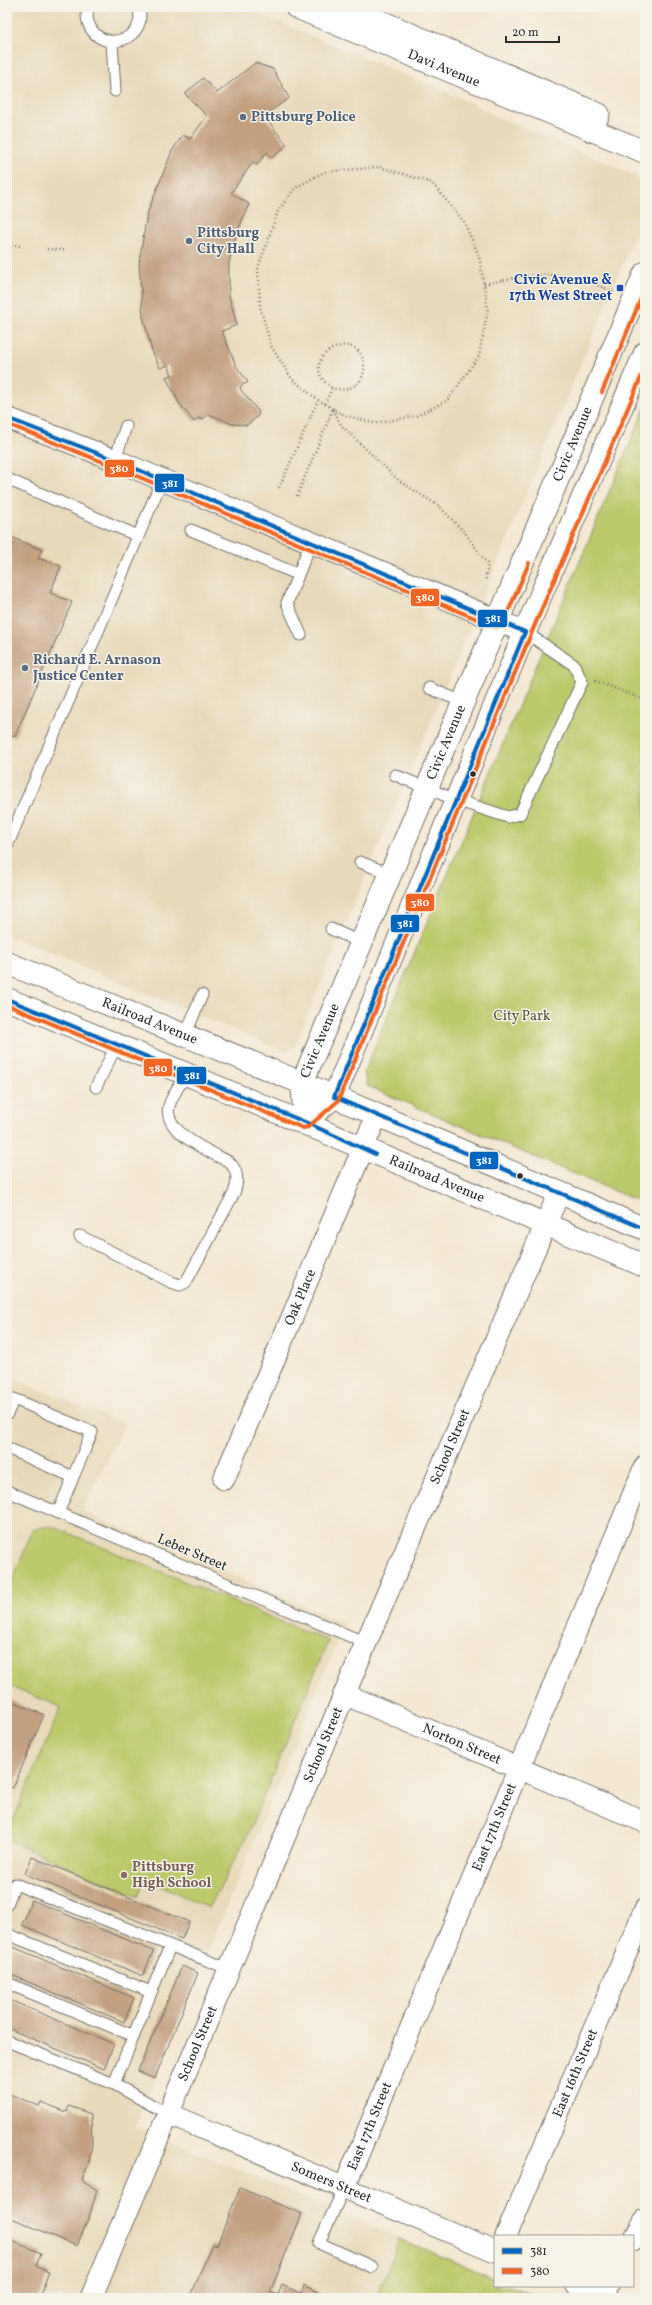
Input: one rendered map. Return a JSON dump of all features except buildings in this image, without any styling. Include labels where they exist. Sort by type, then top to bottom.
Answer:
[{"type":"street","name":"Davi Avenue","points":[[296,7],[418,47]]},
{"type":"street","name":"Davi Avenue","points":[[348,7],[418,47],[641,155]]},
{"type":"street","name":"Civic Avenue","points":[[305,1122],[302,1083],[645,273]]},
{"type":"street","points":[[305,1122],[334,1097],[525,632],[645,353]]},
{"type":"street","points":[[7,418],[115,460],[525,632]]},
{"type":"street","name":"Railroad Avenue","points":[[7,963],[302,1083],[645,1229]]},
{"type":"street","name":"Railroad Avenue","points":[[7,999],[305,1122],[362,1148],[645,1266]]},
{"type":"street","name":"Oak Place","points":[[224,1479],[362,1148],[377,1116]]},
{"type":"street","name":"School Street","points":[[91,2298],[344,1694],[559,1193]]},
{"type":"street","name":"East 17th Street","points":[[344,2188],[645,1466]]},
{"type":"street","name":"Norton Street","points":[[344,1694],[519,1770],[645,1822]]},
{"type":"street","name":"East 16th Street","points":[[506,2235],[645,1909]]},
{"type":"street","name":"Somers Street","points":[[168,2114],[494,2251]]},
{"type":"street","points":[[634,2239],[645,2220]]},
{"type":"street","points":[[583,2287],[605,2291]]},
{"type":"lane","points":[[89,7],[87,22],[92,31],[100,38],[112,42],[122,41],[130,36],[136,29],[140,20],[138,7]]},
{"type":"lane","points":[[112,42],[115,91]]},
{"type":"lane","points":[[115,460],[126,426]]},
{"type":"lane","points":[[7,479],[138,536]]},
{"type":"lane","points":[[8,839],[162,480]]},
{"type":"lane","points":[[191,530],[297,574]]},
{"type":"lane","points":[[301,634],[287,603],[297,574],[311,542]]},
{"type":"lane","points":[[395,775],[456,800],[508,818],[520,814],[582,682],[574,665],[525,632]]},
{"type":"lane","points":[[429,688],[463,702]]},
{"type":"lane","points":[[360,862],[390,874]]},
{"type":"lane","points":[[330,929],[362,943]]},
{"type":"lane","points":[[185,1036],[202,995]]},
{"type":"lane","points":[[96,1087],[117,1044]]},
{"type":"lane","points":[[80,1236],[170,1282],[180,1284],[186,1282],[234,1193],[238,1181],[234,1166],[180,1134],[173,1127],[168,1116],[169,1106],[186,1073]]},
{"type":"lane","points":[[7,1414],[14,1399],[92,1432],[58,1512]]},
{"type":"lane","points":[[7,1448],[73,1478]]},
{"type":"lane","name":"Leber Street","points":[[7,1492],[58,1512],[366,1643]]},
{"type":"lane","points":[[7,1904],[15,1884],[229,1969]]},
{"type":"lane","points":[[7,1934],[151,1992]]},
{"type":"lane","points":[[114,2084],[170,1946]]},
{"type":"lane","points":[[7,1983],[134,2036]]},
{"type":"lane","points":[[7,2041],[114,2084],[168,2114]]},
{"type":"lane","points":[[344,2188],[319,2243],[372,2267]]},
{"type":"path","points":[[380,167],[432,183],[464,222],[479,256],[488,309],[479,356],[447,401],[416,416],[374,423],[344,415],[318,400],[292,379],[271,346],[260,306],[258,268],[278,211],[295,188],[324,172],[380,167]]},
{"type":"path","points":[[7,245],[20,246]]},
{"type":"path","points":[[47,249],[64,250]]},
{"type":"path","points":[[484,284],[535,274],[555,275],[596,284],[633,301]]},
{"type":"path","points":[[348,346],[354,349],[363,361],[364,368],[359,382],[346,390],[332,388],[326,384],[319,371],[322,356],[333,347],[348,346]]},
{"type":"path","points":[[325,404],[332,388]]},
{"type":"path","points":[[279,488],[318,400]]},
{"type":"path","points":[[297,496],[333,409]]},
{"type":"path","points":[[333,409],[341,425],[398,480],[440,506],[465,533],[488,564],[486,582]]},
{"type":"path","points":[[578,674],[645,700]]},
{"type":"shaded area","points":[[7,7],[242,7],[470,102],[495,116],[637,176],[645,200],[645,212],[294,1047],[284,1051],[7,935]]},
{"type":"shaded area","name":"Pittsburg High School","points":[[7,1376],[125,1424],[82,1511],[345,1623],[135,2126],[494,2278],[494,2287],[515,2287],[541,2298],[7,2298]]},
{"type":"green space","name":"City Park","points":[[645,407],[645,1204],[367,1086],[364,1072]]},
{"type":"green space","points":[[51,1526],[328,1641],[248,1834],[209,1908],[145,1878],[138,1897],[7,1840],[7,1835],[61,1707],[7,1685],[7,1595],[33,1529]]},
{"type":"green space","points":[[400,2239],[494,2279],[494,2287],[513,2287],[540,2298],[376,2298]]},
{"type":"transit line","name":"380","points":[[602,392],[645,289]]},
{"type":"transit line","name":"380","points":[[7,1005],[303,1128],[308,1127],[338,1101],[531,634],[645,368]]},
{"type":"transit line","name":"381","points":[[7,418],[115,460],[525,632],[334,1097],[645,1229]]},
{"type":"transit line","name":"380","points":[[7,424],[113,466],[496,627],[503,624],[529,563]]},
{"type":"transit line","name":"381","points":[[7,999],[305,1122],[375,1154]]},
{"type":"place","name":"Pittsburg Police","points":[[243,117]]},
{"type":"place","name":"Pittsburg City Hall","points":[[189,241]]},
{"type":"place","name":"Civic Avenue & 17th West Street","points":[[620,288]]},
{"type":"place","name":"Richard E. Arnason Justice Center","points":[[25,668]]},
{"type":"place","name":"Pittsburg High School","points":[[124,1875]]}]
